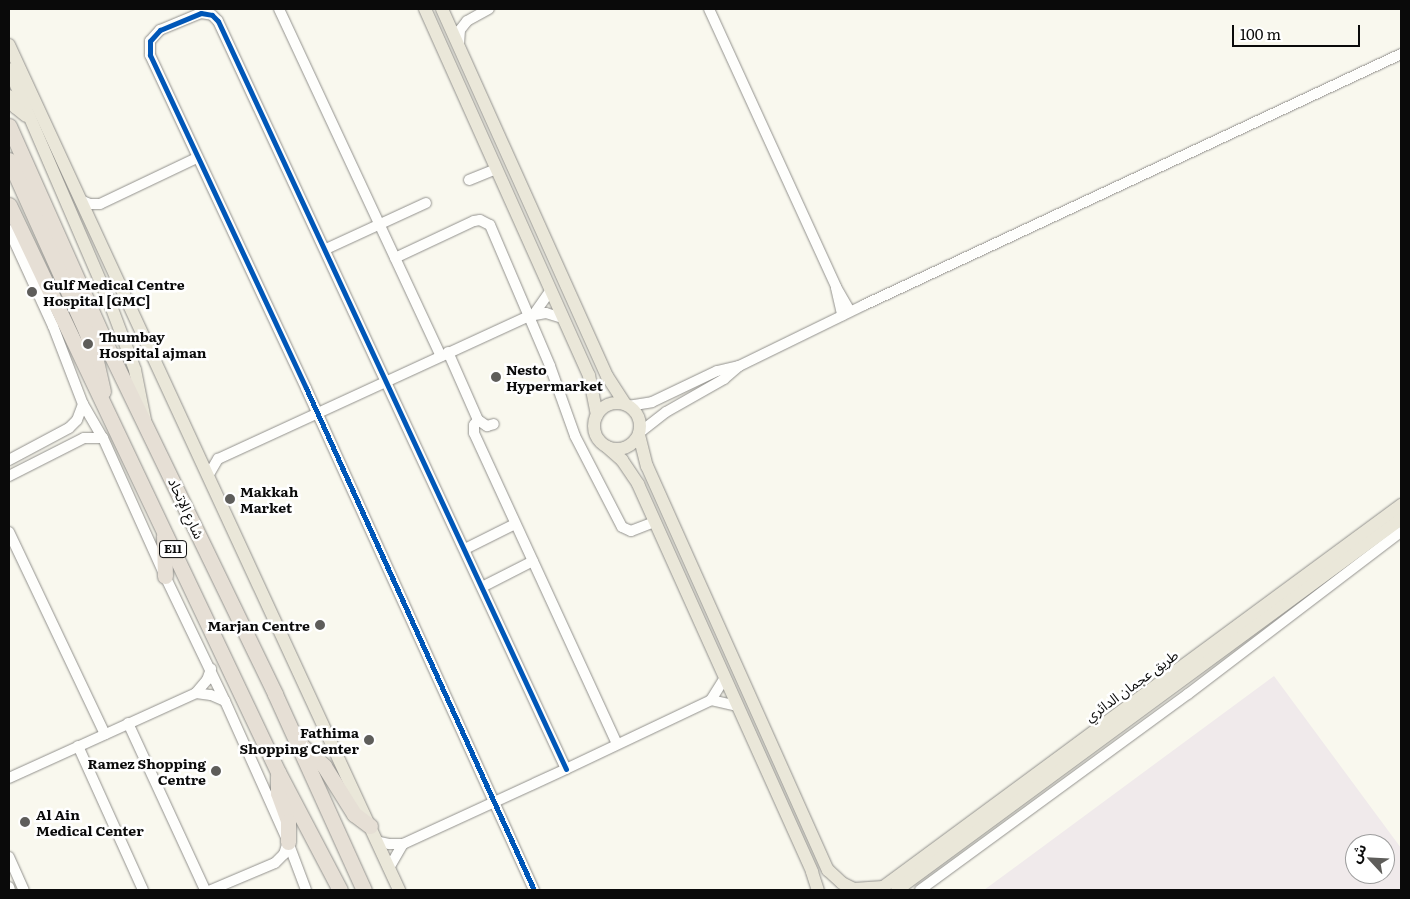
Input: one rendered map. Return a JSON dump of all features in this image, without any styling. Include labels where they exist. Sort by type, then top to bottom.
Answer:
[{"type":"highway","name":"شارع الإتحاد","points":[[9,126],[105,342],[297,743],[362,885]]},
{"type":"highway","points":[[9,160],[86,331],[100,376],[105,408]]},
{"type":"highway","name":"E11","points":[[9,205],[67,332],[278,772],[340,890]]},
{"type":"highway","points":[[44,307],[67,332]]},
{"type":"highway","points":[[163,529],[165,576]]},
{"type":"highway","points":[[297,743],[324,766],[349,808],[370,826]]},
{"type":"highway","points":[[278,772],[277,788],[288,822],[288,842]]},
{"type":"main road","points":[[425,9],[589,375],[597,415],[594,425],[596,436],[622,460],[634,476],[812,872],[818,890]]},
{"type":"main road","points":[[442,9],[607,376],[639,419],[639,434],[647,466],[794,795],[832,875],[842,884],[854,889],[881,889]]},
{"type":"main road","points":[[9,45],[399,890]]},
{"type":"main road","points":[[9,70],[28,117],[95,265],[128,354],[140,392],[144,420]]},
{"type":"main road","points":[[9,96],[15,107],[28,117]]},
{"type":"main road","points":[[128,354],[135,318]]},
{"type":"main road","points":[[597,415],[610,404],[627,405]]},
{"type":"main road","points":[[607,447],[618,449],[628,447],[639,434]]},
{"type":"main road","name":"طريق عجمان الدائري","points":[[881,889],[1401,505]]},
{"type":"main road","name":"طريق عجمان الدائري","points":[[897,890],[1401,519]]},
{"type":"main road","points":[[766,770],[773,776],[781,793],[788,796],[794,795]]},
{"type":"main road","points":[[362,885],[374,890]]},
{"type":"street","points":[[279,9],[379,225],[478,420],[487,426],[494,424]]},
{"type":"street","points":[[459,44],[460,30],[467,21],[489,9]]},
{"type":"street","points":[[709,9],[846,313]]},
{"type":"street","points":[[534,890],[316,412],[196,158],[150,55],[148,45],[152,36],[160,30],[197,14],[209,11],[218,21],[326,249],[566,769]]},
{"type":"street","points":[[627,405],[652,402],[717,371],[739,366],[846,313],[1401,54]]},
{"type":"street","points":[[80,200],[90,204],[100,204],[196,158]]},
{"type":"street","points":[[469,180],[496,168]]},
{"type":"street","points":[[326,249],[426,203]]},
{"type":"street","points":[[90,221],[100,204]]},
{"type":"street","points":[[395,258],[474,222],[484,221],[491,228],[531,315],[575,436],[622,527],[631,531],[655,522]]},
{"type":"street","points":[[9,230],[44,307],[83,404],[103,438],[165,576],[226,701],[288,842],[306,890]]},
{"type":"street","points":[[531,315],[550,291]]},
{"type":"street","points":[[208,476],[218,458],[531,315],[552,314],[562,318]]},
{"type":"street","points":[[639,434],[666,412],[724,379],[739,366]]},
{"type":"street","points":[[9,460],[59,435],[73,424],[83,404]]},
{"type":"street","points":[[478,420],[474,425],[474,433],[618,744]]},
{"type":"street","points":[[59,435],[65,438],[64,447]]},
{"type":"street","points":[[9,476],[84,438],[103,438]]},
{"type":"street","points":[[198,454],[218,458]]},
{"type":"street","points":[[465,549],[515,524]]},
{"type":"street","points":[[9,532],[105,734]]},
{"type":"street","points":[[920,890],[1188,694],[1401,532]]},
{"type":"street","points":[[482,587],[533,561]]},
{"type":"street","points":[[9,778],[196,693],[207,680],[211,669]]},
{"type":"street","points":[[376,840],[389,844],[403,844],[566,769],[711,700],[725,678]]},
{"type":"street","points":[[196,693],[212,695],[226,701]]},
{"type":"street","points":[[711,700],[737,706]]},
{"type":"street","points":[[128,723],[205,890]]},
{"type":"street","points":[[78,746],[143,890]]},
{"type":"street","points":[[211,890],[275,863],[284,854],[288,842]]},
{"type":"street","points":[[389,868],[403,844]]},
{"type":"street","points":[[9,857],[24,890]]},
{"type":"street","points":[[275,863],[296,865]]},
{"type":"shaded area","points":[[1274,676],[1391,834],[1345,834],[1345,884],[1395,884],[1395,840],[1401,848],[1401,890],[984,890]]},
{"type":"cycle path","points":[[534,890],[306,388],[150,55],[150,41],[160,30],[201,13],[212,15],[218,21],[566,769]]},
{"type":"place","name":"Gulf Medical Centre Hospital [GMC]","points":[[32,292]]},
{"type":"place","name":"Thumbay Hospital ajman","points":[[88,344]]},
{"type":"place","name":"Nesto Hypermarket","points":[[496,377]]},
{"type":"place","name":"Makkah Market","points":[[230,499]]},
{"type":"place","name":"Marjan Centre","points":[[320,625]]},
{"type":"place","name":"Fathima Shopping Center","points":[[369,740]]},
{"type":"place","name":"Ramez Shopping Centre","points":[[216,771]]},
{"type":"place","name":"Al Ain Medical Center","points":[[25,822]]}]
